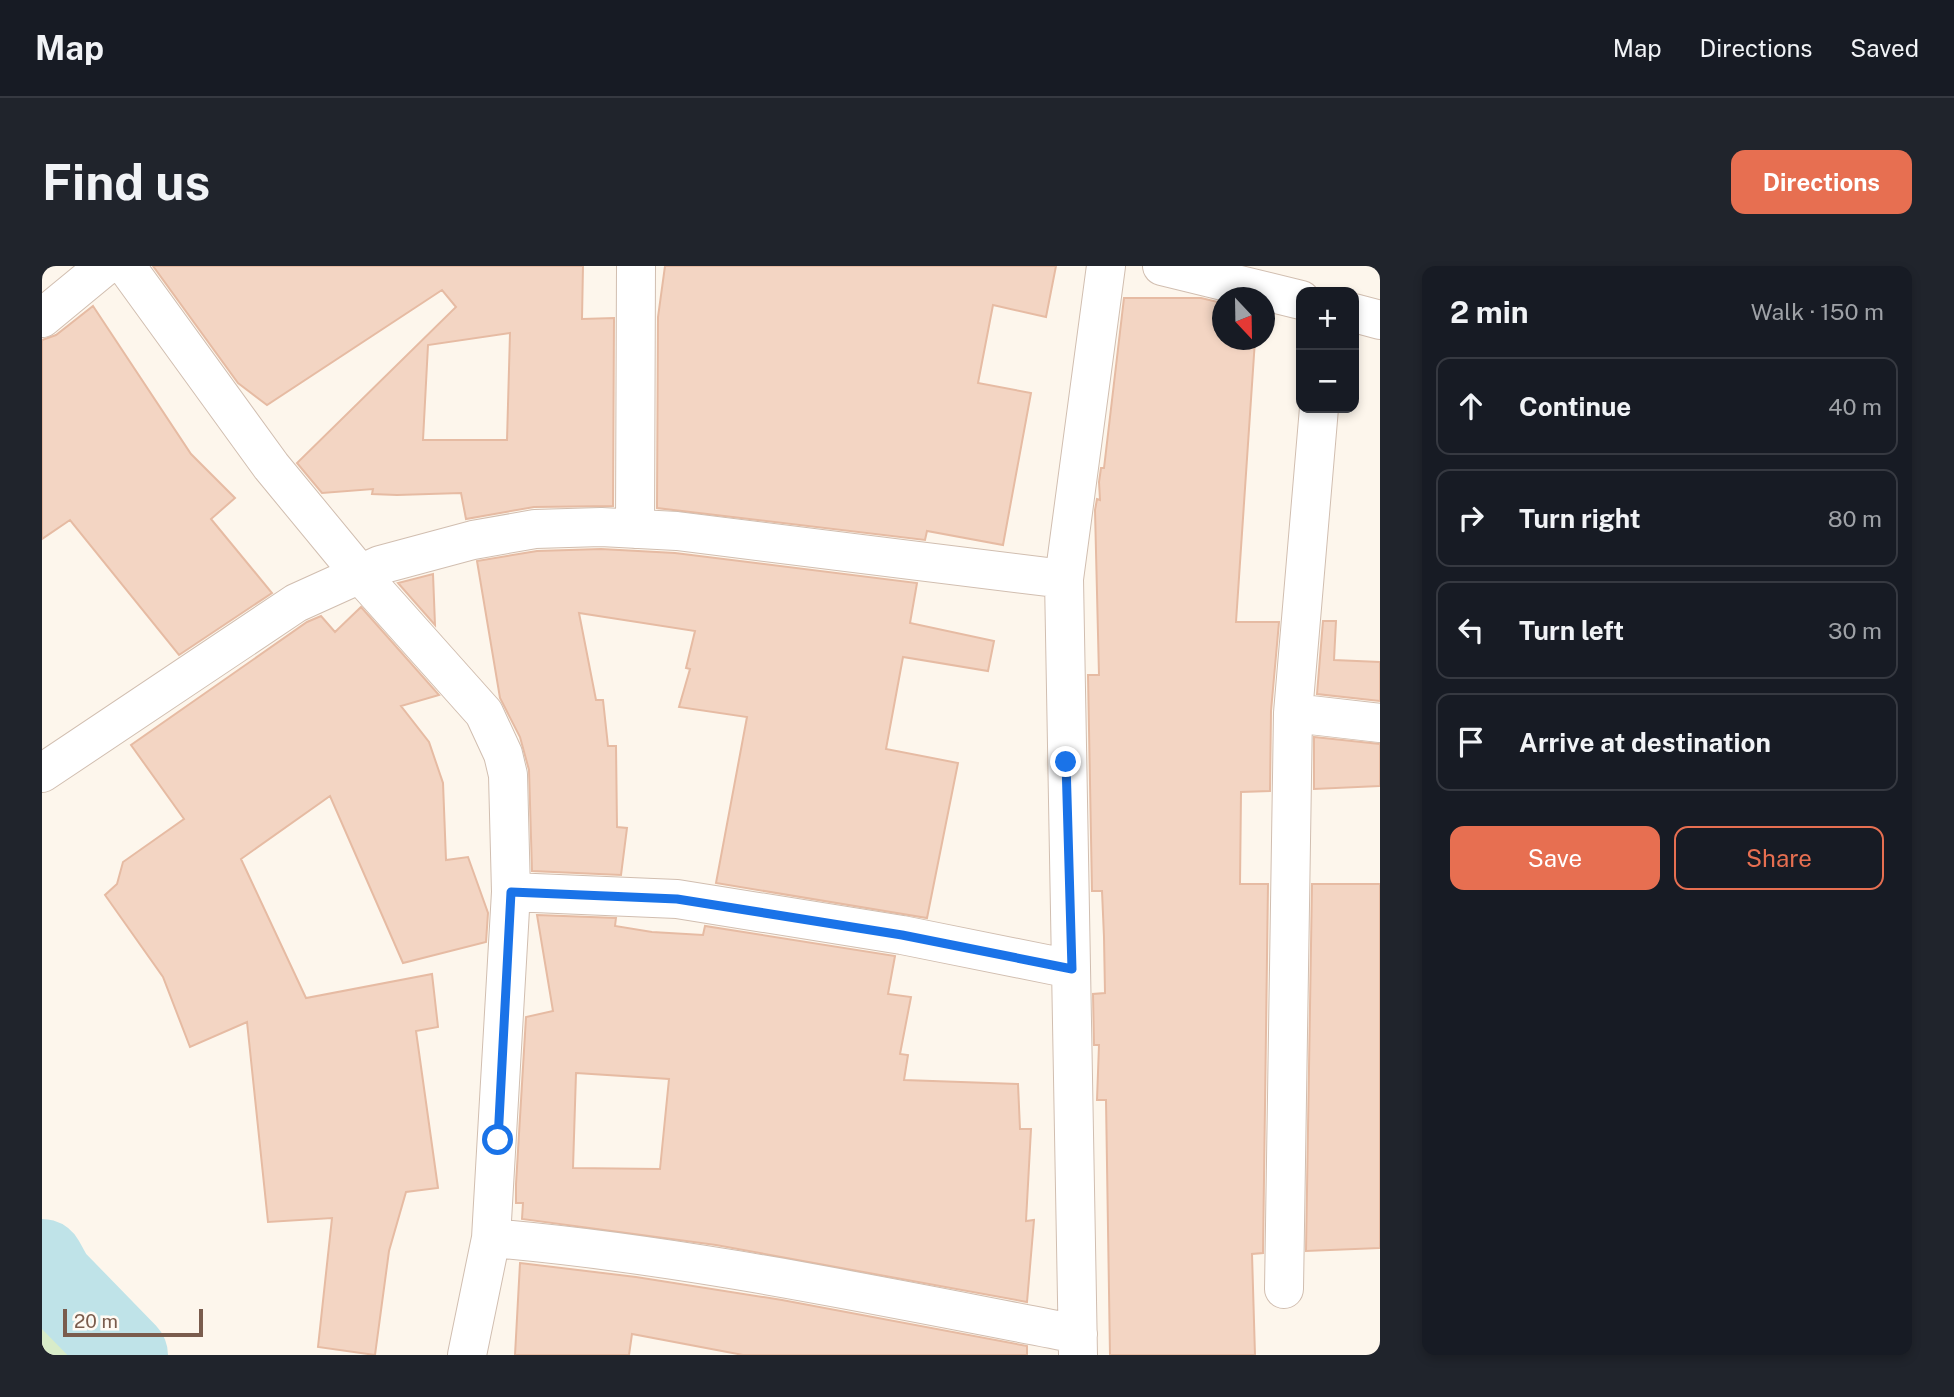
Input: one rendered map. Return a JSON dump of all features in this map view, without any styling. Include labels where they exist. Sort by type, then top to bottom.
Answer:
[{"type":"street","points":[[42,318],[105,266]]},
{"type":"street","points":[[126,266],[271,466],[360,574],[484,713],[495,734],[508,775],[511,892],[491,1238],[467,1355]]},
{"type":"street","points":[[635,529],[636,266]]},
{"type":"street","points":[[491,1238],[570,1245],[690,1262],[1078,1344],[1064,579],[1106,266]]},
{"type":"street","points":[[1162,266],[1296,299]]},
{"type":"street","points":[[1359,314],[1380,320]]},
{"type":"street","points":[[1284,1289],[1293,713],[1319,413]]},
{"type":"street","points":[[42,773],[296,603],[380,565],[473,540],[535,529],[635,529],[717,536],[860,556],[1064,579]]},
{"type":"street","points":[[1293,713],[1380,723]]},
{"type":"street","points":[[511,892],[677,899],[902,935],[1072,969]]},
{"type":"green space","points":[[42,1318],[69,1355],[42,1355]]},
{"type":"building","points":[[153,266],[583,266],[582,319],[614,318],[613,506],[534,507],[466,519],[461,493],[372,494],[373,489],[322,493],[297,463],[456,307],[442,290],[267,405],[238,383]],"holes":[[[510,333],[507,440],[423,440],[428,345]]]},
{"type":"building","points":[[665,266],[1056,266],[1046,317],[993,305],[978,383],[1031,393],[1003,545],[927,531],[925,540],[657,508],[658,317]]},
{"type":"building","points":[[1124,298],[1201,298],[1212,301],[1212,350],[1254,350],[1236,622],[1279,622],[1271,711],[1270,791],[1241,792],[1240,884],[1268,884],[1263,1253],[1252,1254],[1255,1355],[1110,1355],[1106,1100],[1097,1100],[1099,1045],[1094,1045],[1093,994],[1105,993],[1104,937],[1102,891],[1092,891],[1088,675],[1099,675],[1095,510],[1097,499],[1100,500],[1101,468],[1104,468]]},
{"type":"building","points":[[93,306],[191,454],[235,498],[211,519],[272,593],[179,655],[70,520],[42,539],[42,340],[56,335]]},
{"type":"building","points":[[601,549],[675,553],[917,583],[910,623],[994,641],[988,671],[903,657],[886,749],[958,763],[927,918],[716,883],[747,717],[679,707],[690,669],[686,668],[695,631],[579,613],[596,700],[603,700],[608,746],[616,746],[617,827],[627,828],[621,875],[532,871],[529,770],[520,737],[500,698],[477,561],[537,551]]},
{"type":"building","points":[[433,574],[435,625],[398,583]]},
{"type":"building","points":[[361,607],[439,695],[401,706],[429,742],[443,783],[446,860],[468,857],[488,913],[486,942],[403,963],[330,796],[241,859],[306,998],[432,974],[438,1027],[416,1031],[438,1188],[406,1192],[389,1251],[375,1355],[318,1347],[332,1218],[268,1222],[247,1022],[190,1047],[163,977],[105,895],[117,884],[123,862],[184,819],[131,745],[307,622],[321,616],[335,632]]},
{"type":"building","points":[[1323,621],[1336,621],[1334,660],[1380,662],[1380,701],[1317,694]]},
{"type":"building","points":[[1314,737],[1380,744],[1380,786],[1314,789]]},
{"type":"building","points":[[1312,884],[1380,884],[1380,1248],[1306,1251]]},
{"type":"building","points":[[537,915],[616,918],[615,926],[652,932],[703,935],[705,926],[895,956],[888,994],[911,997],[900,1054],[908,1055],[904,1080],[1018,1084],[1020,1129],[1031,1129],[1026,1221],[1034,1220],[1027,1302],[716,1245],[522,1219],[523,1203],[516,1203],[516,1184],[526,1017],[553,1011]],"holes":[[[576,1073],[669,1079],[660,1169],[573,1168]]]},
{"type":"building","points":[[520,1263],[636,1277],[782,1300],[1027,1346],[1027,1355],[743,1355],[632,1334],[629,1355],[515,1355]]},
{"type":"waterway","points":[[42,1261],[52,1279],[126,1355]]},
{"type":"route","points":[[498,1140],[511,892],[677,899],[902,935],[1072,969],[1066,762]]}]
